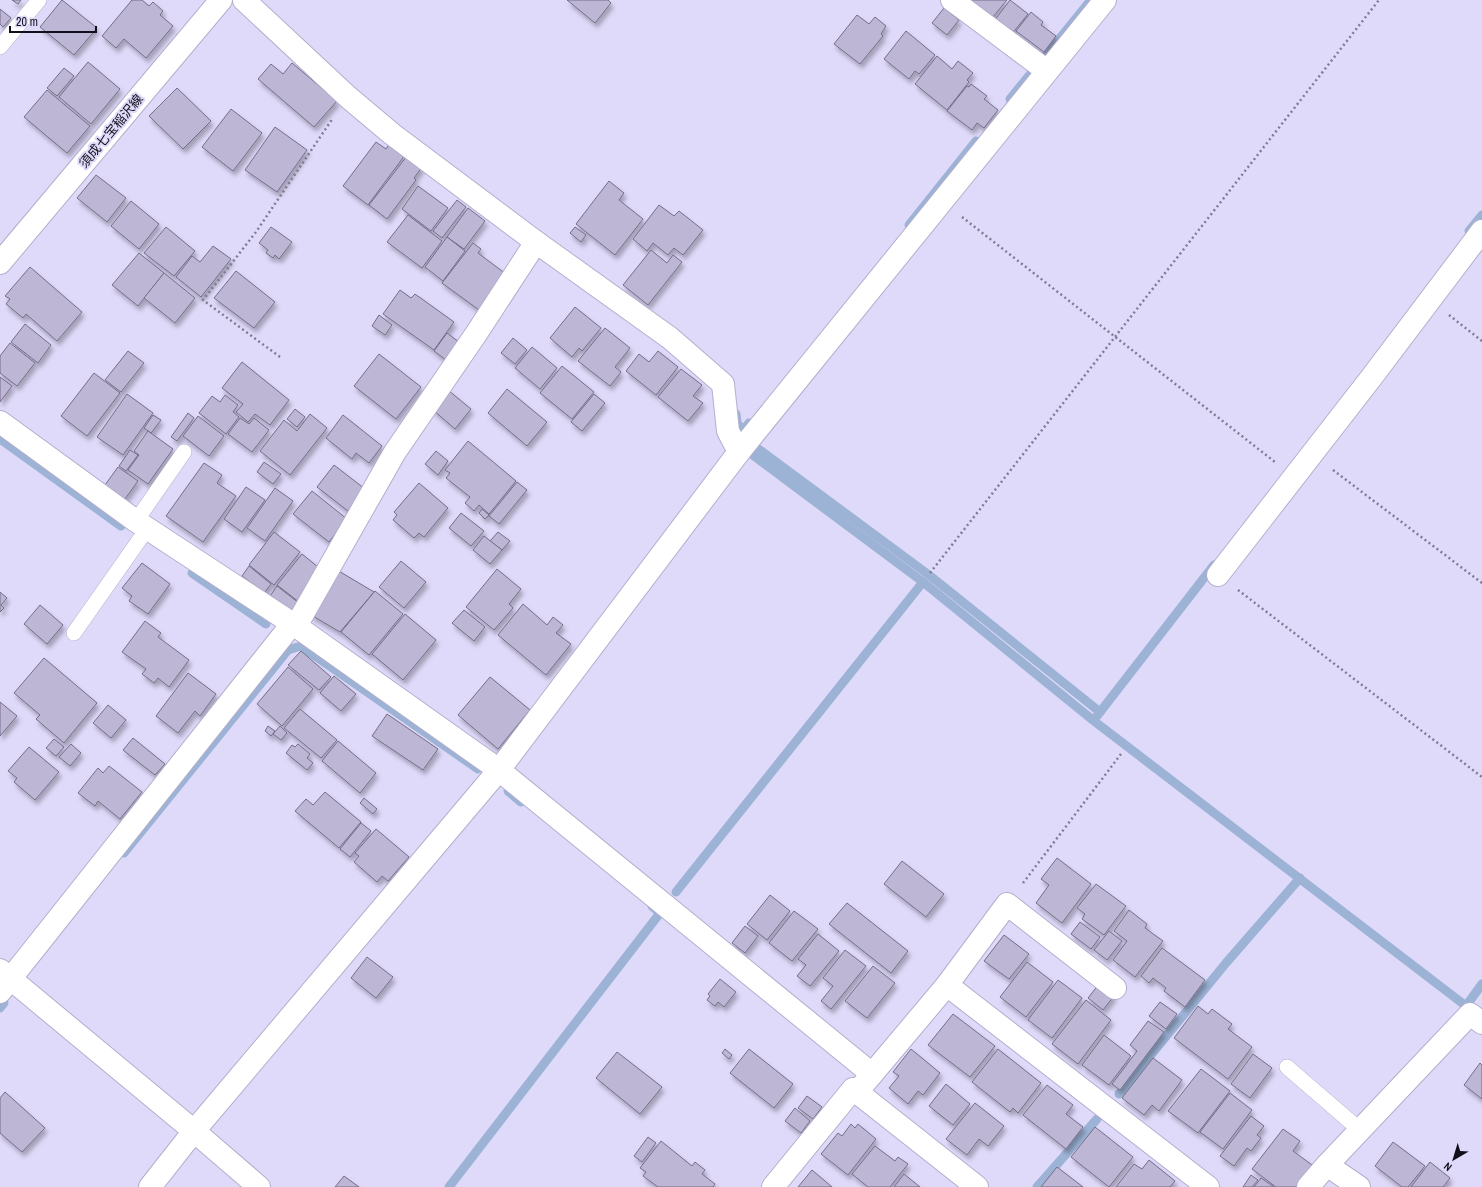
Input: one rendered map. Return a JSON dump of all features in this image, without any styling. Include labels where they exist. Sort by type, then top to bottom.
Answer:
[{"type":"street","points":[[244,0],[348,97],[392,134],[536,242],[670,338],[723,384],[728,431],[739,452]]},
{"type":"street","points":[[952,0],[1047,71]]},
{"type":"street","points":[[150,1187],[194,1131],[499,770],[739,452],[1105,0]]},
{"type":"street","name":"須成七宝稲沢線","points":[[0,263],[218,1]]},
{"type":"street","points":[[1218,575],[1482,231]]},
{"type":"street","points":[[258,1187],[194,1131],[4,981],[294,625],[395,452],[476,334],[536,242]]},
{"type":"street","points":[[0,422],[142,525],[294,625],[499,770],[872,1074]]},
{"type":"street","points":[[857,1092],[947,985],[1007,904],[1115,988]]},
{"type":"street","points":[[947,985],[1208,1187]]},
{"type":"street","points":[[1308,1187],[1470,1014],[1482,1023]]},
{"type":"street","points":[[773,1187],[853,1088],[977,1187]]},
{"type":"street","points":[[1327,1165],[1359,1187]]},
{"type":"lane","points":[[0,47],[39,0]]},
{"type":"lane","points":[[74,633],[142,525],[184,452]]},
{"type":"lane","points":[[1287,1067],[1360,1130]]},
{"type":"path","points":[[930,573],[1379,0]]},
{"type":"path","points":[[280,357],[203,300],[256,232],[348,97]]},
{"type":"path","points":[[942,202],[1294,477]]},
{"type":"path","points":[[1430,300],[1482,341]]},
{"type":"path","points":[[1312,454],[1482,583]]},
{"type":"path","points":[[1218,575],[1482,777]]},
{"type":"path","points":[[1007,904],[1121,754]]},
{"type":"building","points":[[12,0],[21,0],[18,4]]},
{"type":"building","points":[[62,0],[97,28],[74,55],[40,27]]},
{"type":"building","points":[[132,0],[142,0],[149,6],[153,2],[163,11],[160,15],[173,26],[146,58],[124,39],[116,48],[102,36]]},
{"type":"building","points":[[567,0],[608,0],[611,3],[595,23]]},
{"type":"building","points":[[969,0],[1007,0],[992,18]]},
{"type":"building","points":[[1010,0],[1028,14],[1011,35],[994,21]]},
{"type":"building","points":[[944,8],[959,20],[947,35],[932,23]]},
{"type":"building","points":[[0,9],[11,18],[3,27],[0,24]]},
{"type":"building","points":[[1031,12],[1043,22],[1041,25],[1056,36],[1044,52],[1016,31]]},
{"type":"building","points":[[857,15],[869,24],[875,17],[886,26],[881,34],[883,36],[860,64],[834,44]]},
{"type":"building","points":[[906,31],[935,55],[919,74],[915,71],[909,79],[884,59]]},
{"type":"building","points":[[937,56],[952,69],[958,61],[973,73],[967,80],[969,82],[947,110],[915,84]]},
{"type":"building","points":[[88,62],[120,89],[91,124],[59,97]]},
{"type":"building","points":[[292,63],[337,101],[314,127],[258,79],[271,64],[283,74]]},
{"type":"building","points":[[64,68],[74,76],[57,96],[47,88]]},
{"type":"building","points":[[971,84],[987,96],[984,99],[998,110],[984,128],[977,123],[972,130],[947,111],[967,86],[969,87]]},
{"type":"building","points":[[177,88],[211,121],[183,149],[149,116]]},
{"type":"building","points":[[47,90],[90,126],[67,153],[24,117]]},
{"type":"building","points":[[231,109],[262,133],[233,171],[202,147]]},
{"type":"building","points":[[275,127],[307,150],[277,192],[245,170]]},
{"type":"building","points":[[376,142],[386,149],[390,143],[405,155],[368,205],[343,186]]},
{"type":"building","points":[[407,156],[422,167],[414,178],[416,180],[387,219],[369,205]]},
{"type":"building","points":[[96,175],[126,198],[107,222],[77,198]]},
{"type":"building","points":[[609,181],[624,193],[619,200],[643,219],[615,255],[576,224]]},
{"type":"building","points":[[418,186],[448,208],[431,231],[402,209]]},
{"type":"building","points":[[457,200],[466,207],[442,238],[433,231]]},
{"type":"building","points":[[131,201],[159,224],[139,249],[111,226]]},
{"type":"building","points":[[659,205],[674,216],[679,211],[703,230],[683,255],[674,248],[668,255],[653,243],[647,251],[633,239]]},
{"type":"building","points":[[468,208],[485,221],[464,249],[447,237]]},
{"type":"building","points":[[408,215],[442,241],[422,268],[387,242]]},
{"type":"building","points":[[166,227],[195,251],[174,276],[144,253]]},
{"type":"building","points":[[271,227],[292,242],[279,259],[275,255],[273,258],[266,253],[268,250],[259,243]]},
{"type":"building","points":[[575,227],[586,235],[581,242],[570,233]]},
{"type":"building","points":[[447,237],[465,251],[443,281],[425,267]]},
{"type":"building","points":[[473,243],[481,249],[478,253],[506,274],[479,310],[442,283]]},
{"type":"building","points":[[213,246],[231,259],[201,297],[176,277],[192,256],[200,262]]},
{"type":"building","points":[[651,250],[667,263],[673,255],[682,262],[648,305],[623,285]]},
{"type":"building","points":[[139,253],[164,273],[138,306],[112,285]]},
{"type":"building","points":[[30,267],[82,312],[57,341],[26,314],[23,318],[6,304],[10,299],[5,296]]},
{"type":"building","points":[[236,271],[275,302],[254,328],[214,298]]},
{"type":"building","points":[[164,273],[195,298],[175,323],[144,298]]},
{"type":"building","points":[[400,290],[411,298],[415,294],[454,322],[434,350],[383,314]]},
{"type":"building","points":[[575,307],[601,328],[582,351],[579,348],[572,357],[550,338]]},
{"type":"building","points":[[379,315],[392,325],[385,335],[372,326]]},
{"type":"building","points":[[25,324],[51,345],[38,363],[11,342]]},
{"type":"building","points":[[605,328],[630,348],[615,367],[621,372],[610,386],[578,361]]},
{"type":"building","points":[[447,333],[459,342],[446,360],[434,351]]},
{"type":"building","points":[[513,338],[527,350],[515,364],[501,353]]},
{"type":"building","points":[[10,343],[35,363],[17,386],[0,373],[0,356]]},
{"type":"building","points":[[532,347],[557,368],[540,389],[515,368]]},
{"type":"building","points":[[128,351],[144,363],[121,392],[105,380]]},
{"type":"building","points":[[658,351],[678,367],[656,395],[626,371],[639,354],[649,362]]},
{"type":"building","points":[[379,354],[421,387],[396,419],[354,386]]},
{"type":"building","points":[[242,362],[289,400],[270,425],[255,414],[248,422],[236,412],[243,404],[222,388]]},
{"type":"building","points":[[562,366],[594,392],[572,419],[540,393]]},
{"type":"building","points":[[681,369],[702,385],[693,396],[703,403],[688,421],[658,397]]},
{"type":"building","points":[[94,373],[120,393],[87,436],[61,416]]},
{"type":"building","points":[[0,377],[12,386],[0,402]]},
{"type":"building","points":[[507,389],[547,422],[527,446],[488,413]]},
{"type":"building","points":[[448,390],[471,409],[455,429],[432,409]]},
{"type":"building","points":[[127,394],[153,413],[123,455],[97,437]]},
{"type":"building","points":[[594,394],[605,403],[582,431],[571,422]]},
{"type":"building","points":[[225,395],[238,405],[233,412],[239,417],[226,434],[199,413],[212,396],[220,402]]},
{"type":"building","points":[[295,409],[305,417],[297,427],[287,419]]},
{"type":"building","points":[[188,413],[194,418],[177,441],[171,437]]},
{"type":"building","points":[[310,414],[327,428],[290,475],[260,451],[284,420],[297,431]]},
{"type":"building","points":[[153,415],[161,420],[151,433],[144,428]]},
{"type":"building","points":[[343,415],[382,446],[369,463],[356,453],[352,459],[326,438]]},
{"type":"building","points":[[198,416],[224,436],[209,456],[183,436]]},
{"type":"building","points":[[240,418],[249,424],[254,418],[269,430],[252,452],[228,434]]},
{"type":"building","points":[[148,431],[173,449],[148,484],[128,470],[139,455],[134,451]]},
{"type":"building","points":[[468,441],[516,481],[489,514],[479,505],[474,511],[465,503],[470,497],[446,478],[450,473],[445,470]]},
{"type":"building","points":[[130,450],[138,455],[126,471],[119,466]]},
{"type":"building","points":[[436,451],[448,461],[438,475],[425,464]]},
{"type":"building","points":[[264,462],[281,474],[273,484],[257,472]]},
{"type":"building","points":[[204,463],[222,475],[217,483],[236,496],[203,542],[166,516]]},
{"type":"building","points":[[334,465],[365,489],[348,511],[317,487]]},
{"type":"building","points":[[118,467],[138,481],[125,499],[105,485]]},
{"type":"building","points":[[517,482],[527,490],[499,524],[489,516]]},
{"type":"building","points":[[419,483],[448,508],[424,537],[419,533],[414,538],[393,520],[397,515],[394,512]]},
{"type":"building","points":[[246,487],[265,500],[242,532],[224,519]]},
{"type":"building","points":[[275,488],[293,501],[265,541],[247,528]]},
{"type":"building","points":[[312,491],[347,519],[329,542],[293,514]]},
{"type":"building","points":[[482,509],[489,515],[485,519],[479,513]]},
{"type":"building","points":[[461,513],[484,531],[471,546],[449,528]]},
{"type":"building","points":[[274,532],[300,552],[274,585],[249,565]]},
{"type":"building","points":[[498,532],[510,541],[502,550],[490,541]]},
{"type":"building","points":[[484,536],[502,550],[490,564],[473,550]]},
{"type":"building","points":[[302,554],[323,571],[299,602],[277,585]]},
{"type":"building","points":[[401,561],[426,582],[404,608],[379,587]]},
{"type":"building","points":[[142,563],[170,584],[148,614],[129,601],[132,596],[122,588]]},
{"type":"building","points":[[249,566],[271,584],[264,593],[242,576]]},
{"type":"building","points":[[497,569],[521,589],[509,604],[513,608],[494,630],[466,607]]},
{"type":"building","points":[[337,570],[374,592],[340,632],[311,615]]},
{"type":"building","points":[[277,586],[299,603],[291,613],[270,596]]},
{"type":"building","points":[[375,591],[403,614],[369,655],[341,632]]},
{"type":"building","points":[[0,592],[7,598],[1,605],[4,608],[0,612]]},
{"type":"building","points":[[523,604],[547,625],[553,617],[563,625],[556,633],[571,644],[546,675],[498,635]]},
{"type":"building","points":[[40,605],[63,625],[47,644],[24,624]]},
{"type":"building","points":[[464,610],[485,627],[474,641],[452,623]]},
{"type":"building","points":[[405,614],[436,640],[403,680],[372,654]]},
{"type":"building","points":[[145,621],[161,633],[158,637],[189,660],[169,687],[158,678],[154,683],[142,674],[146,669],[122,652]]},
{"type":"building","points":[[301,651],[331,677],[319,690],[288,665]]},
{"type":"building","points":[[44,658],[97,703],[64,743],[36,719],[40,715],[14,693]]},
{"type":"building","points":[[288,667],[313,689],[282,726],[257,704]]},
{"type":"building","points":[[188,673],[216,694],[200,716],[195,711],[178,733],[156,716]]},
{"type":"building","points":[[334,676],[356,694],[341,711],[320,693]]},
{"type":"building","points":[[490,677],[530,710],[498,749],[458,715]]},
{"type":"building","points":[[0,702],[17,716],[0,736]]},
{"type":"building","points":[[108,705],[126,720],[111,738],[93,723]]},
{"type":"building","points":[[300,709],[337,740],[321,758],[284,728]]},
{"type":"building","points":[[387,714],[438,749],[423,770],[372,736]]},
{"type":"building","points":[[268,726],[275,731],[271,736],[265,731]]},
{"type":"building","points":[[280,726],[287,733],[281,740],[273,734]]},
{"type":"building","points":[[133,738],[165,764],[155,775],[123,750]]},
{"type":"building","points":[[54,739],[64,747],[56,756],[46,748]]},
{"type":"building","points":[[338,741],[376,773],[360,793],[322,761]]},
{"type":"building","points":[[71,744],[81,753],[70,766],[59,757]]},
{"type":"building","points":[[298,744],[310,754],[307,758],[313,763],[307,770],[286,753],[292,745],[295,747]]},
{"type":"building","points":[[29,747],[59,772],[35,800],[14,782],[17,778],[8,771]]},
{"type":"building","points":[[109,766],[142,792],[120,819],[98,801],[95,806],[78,793],[98,768],[103,773]]},
{"type":"building","points":[[325,792],[361,822],[339,848],[295,811],[306,799],[313,805]]},
{"type":"building","points":[[364,798],[377,809],[373,814],[360,803]]},
{"type":"building","points":[[361,823],[371,831],[350,857],[340,849]]},
{"type":"building","points":[[376,829],[409,857],[388,881],[382,876],[377,882],[354,862],[359,856],[355,853]]},
{"type":"building","points":[[1057,858],[1091,884],[1062,923],[1036,903],[1049,885],[1041,879]]},
{"type":"building","points":[[902,861],[944,894],[926,917],[884,884]]},
{"type":"building","points":[[1096,884],[1126,906],[1104,935],[1082,919],[1085,914],[1077,908]]},
{"type":"building","points":[[770,895],[790,911],[767,940],[747,924]]},
{"type":"building","points":[[847,903],[908,951],[891,973],[829,924]]},
{"type":"building","points":[[1129,910],[1147,924],[1145,928],[1163,941],[1135,977],[1113,960],[1127,941],[1114,931]]},
{"type":"building","points":[[794,911],[818,929],[792,961],[769,943]]},
{"type":"building","points":[[1080,922],[1100,937],[1091,949],[1071,934]]},
{"type":"building","points":[[745,926],[758,936],[745,953],[732,943]]},
{"type":"building","points":[[1109,931],[1122,941],[1107,960],[1094,950]]},
{"type":"building","points":[[818,934],[839,951],[810,986],[797,976],[806,965],[798,959]]},
{"type":"building","points":[[1004,935],[1029,954],[1009,979],[984,961]]},
{"type":"building","points":[[1162,948],[1205,980],[1185,1007],[1164,991],[1166,988],[1153,978],[1149,983],[1141,976]]},
{"type":"building","points":[[845,950],[866,966],[831,1009],[821,1001],[833,986],[823,978]]},
{"type":"building","points":[[367,957],[393,977],[376,998],[351,978]]},
{"type":"building","points":[[1027,962],[1053,982],[1026,1017],[1000,997]]},
{"type":"building","points":[[873,966],[895,983],[867,1018],[845,1001]]},
{"type":"building","points":[[720,979],[736,992],[724,1007],[718,1002],[715,1006],[707,1000],[710,996],[708,994]]},
{"type":"building","points":[[1058,980],[1082,998],[1052,1038],[1028,1020]]},
{"type":"building","points":[[1099,984],[1114,996],[1103,1010],[1088,998]]},
{"type":"building","points":[[1086,1000],[1111,1020],[1078,1064],[1052,1044]]},
{"type":"building","points":[[1160,1002],[1177,1014],[1166,1029],[1149,1016]]},
{"type":"building","points":[[1198,1006],[1208,1014],[1212,1009],[1232,1024],[1228,1029],[1252,1047],[1228,1079],[1174,1038]]},
{"type":"building","points":[[953,1014],[995,1046],[970,1077],[928,1045]]},
{"type":"building","points":[[1148,1021],[1164,1032],[1120,1090],[1112,1084],[1137,1051],[1130,1045]]},
{"type":"building","points":[[1104,1035],[1131,1056],[1109,1085],[1082,1065]]},
{"type":"building","points":[[725,1049],[732,1055],[729,1059],[722,1053]]},
{"type":"building","points":[[749,1049],[793,1084],[774,1108],[730,1073]]},
{"type":"building","points":[[911,1049],[940,1073],[923,1095],[918,1091],[908,1104],[889,1088],[899,1076],[893,1072]]},
{"type":"building","points":[[998,1049],[1041,1083],[1018,1113],[1013,1108],[1010,1112],[972,1082]]},
{"type":"building","points":[[617,1052],[662,1087],[640,1114],[596,1078]]},
{"type":"building","points":[[1253,1054],[1272,1068],[1250,1098],[1231,1084]]},
{"type":"building","points":[[1153,1058],[1182,1080],[1159,1111],[1152,1105],[1144,1115],[1122,1098]]},
{"type":"building","points":[[1480,1063],[1482,1065],[1482,1099],[1464,1085]]},
{"type":"building","points":[[1201,1069],[1230,1091],[1198,1133],[1168,1111]]},
{"type":"building","points":[[946,1084],[970,1104],[953,1125],[929,1106]]},
{"type":"building","points":[[1047,1085],[1073,1105],[1066,1114],[1083,1127],[1066,1149],[1023,1115]]},
{"type":"building","points":[[5,1092],[45,1128],[22,1152],[0,1133],[0,1098]]},
{"type":"building","points":[[1230,1093],[1252,1110],[1223,1149],[1200,1132]]},
{"type":"building","points":[[807,1096],[822,1107],[813,1119],[798,1108]]},
{"type":"building","points":[[975,1103],[1004,1126],[988,1146],[979,1139],[967,1155],[946,1139]]},
{"type":"building","points":[[795,1108],[810,1121],[801,1133],[785,1121]]},
{"type":"building","points":[[1251,1116],[1264,1126],[1257,1135],[1261,1138],[1251,1151],[1247,1148],[1234,1166],[1220,1156]]},
{"type":"building","points":[[851,1124],[855,1128],[858,1124],[876,1139],[848,1175],[821,1154],[838,1133],[842,1136]]},
{"type":"building","points":[[1095,1127],[1133,1157],[1109,1187],[1071,1157]]},
{"type":"building","points":[[1283,1129],[1300,1141],[1293,1151],[1312,1165],[1296,1187],[1276,1187],[1252,1169]]},
{"type":"building","points":[[648,1137],[656,1143],[642,1162],[634,1156]]},
{"type":"building","points":[[661,1141],[692,1166],[695,1162],[705,1170],[702,1174],[715,1184],[713,1187],[658,1187],[643,1176],[646,1172],[640,1168]]},
{"type":"building","points":[[1393,1142],[1425,1166],[1408,1187],[1402,1187],[1375,1166]]},
{"type":"building","points":[[875,1146],[895,1161],[898,1157],[908,1164],[890,1187],[868,1187],[852,1174]]},
{"type":"building","points":[[1149,1160],[1175,1181],[1170,1187],[1116,1187],[1134,1164],[1142,1169]]},
{"type":"building","points":[[1430,1162],[1450,1178],[1443,1187],[1411,1187]]},
{"type":"building","points":[[1057,1167],[1083,1187],[1041,1187]]},
{"type":"building","points":[[812,1170],[832,1187],[798,1187]]},
{"type":"building","points":[[904,1174],[920,1187],[894,1187]]},
{"type":"building","points":[[1251,1175],[1258,1180],[1252,1187],[1243,1187]]},
{"type":"building","points":[[344,1176],[359,1187],[335,1187]]},
{"type":"building","points":[[1261,1178],[1274,1187],[1254,1187]]},
{"type":"waterway","points":[[1047,54],[1091,0]]},
{"type":"waterway","points":[[1010,99],[1032,72]]},
{"type":"waterway","points":[[909,225],[976,141]]},
{"type":"waterway","points":[[1469,231],[1482,215]]},
{"type":"waterway","points":[[736,414],[737,423],[743,431],[749,423]]},
{"type":"waterway","points":[[0,439],[121,526]]},
{"type":"waterway","points":[[757,448],[929,575],[1100,712]]},
{"type":"waterway","points":[[754,456],[923,582],[1094,721],[1466,1006],[1482,984]]},
{"type":"waterway","points":[[1097,716],[1214,565]]},
{"type":"waterway","points":[[192,573],[266,624]]},
{"type":"waterway","points":[[676,892],[923,582]]},
{"type":"waterway","points":[[124,853],[288,650],[301,646],[478,769]]},
{"type":"waterway","points":[[508,791],[521,802]]},
{"type":"waterway","points":[[1119,1094],[1226,963],[1300,878]]},
{"type":"waterway","points":[[449,1187],[660,913],[652,906]]},
{"type":"waterway","points":[[0,1008],[4,1003]]},
{"type":"waterway","points":[[1037,1187],[1097,1119]]}]
